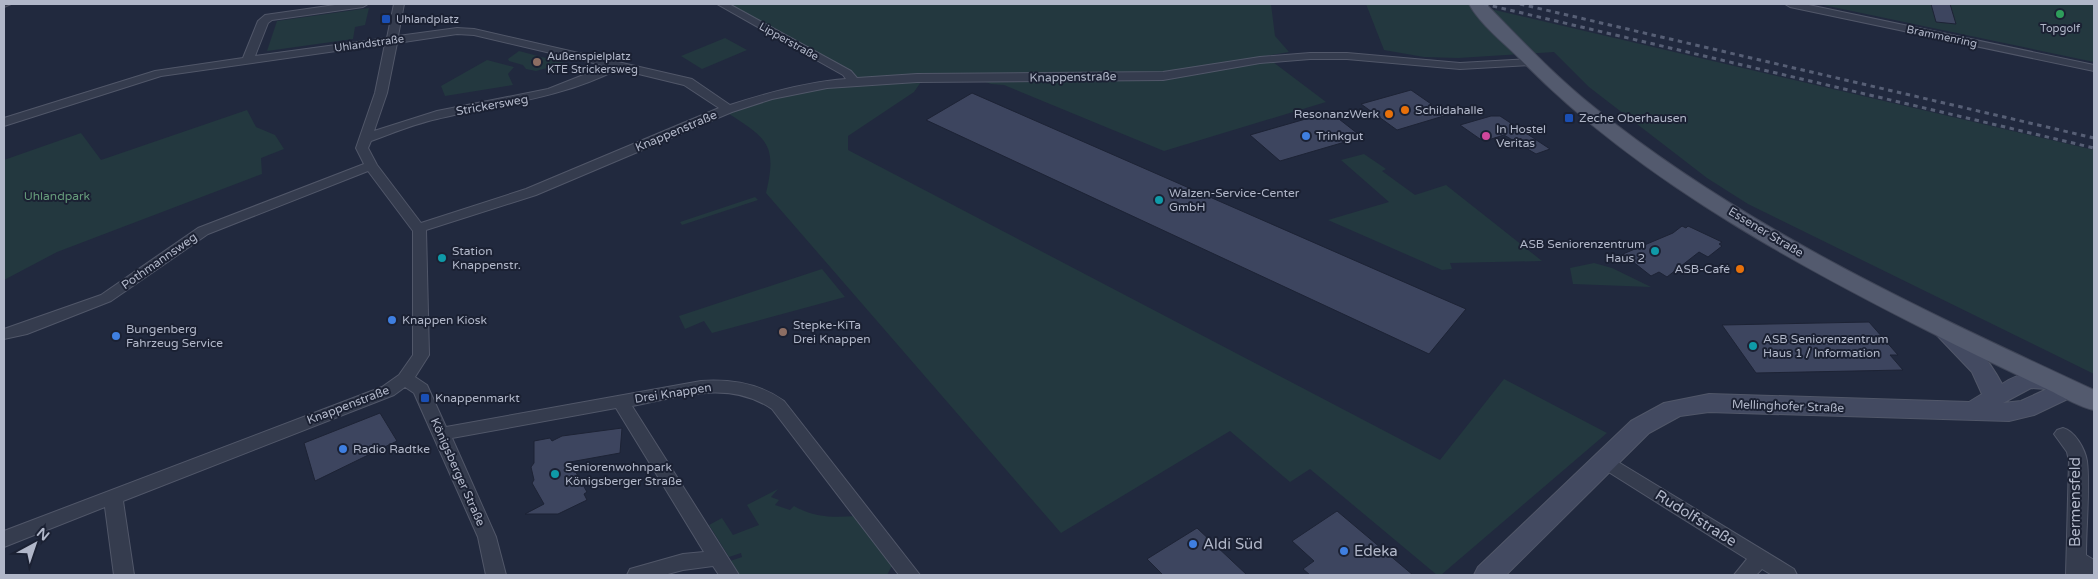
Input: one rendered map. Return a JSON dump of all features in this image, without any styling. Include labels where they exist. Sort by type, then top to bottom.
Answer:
[{"type":"main road","name":"Essener Straße","points":[[1477,4],[1531,62],[1597,119],[1705,196],[1806,256],[1937,325],[2094,401]]},
{"type":"main road","points":[[1937,325],[1983,368],[1995,398]]},
{"type":"main road","points":[[1973,411],[2008,393],[2026,380],[2047,381],[2068,389]]},
{"type":"main road","name":"Mellinghofer Straße","points":[[1488,575],[1651,418],[1667,410],[1688,405],[1716,403],[2017,411],[2068,389]]},
{"type":"street","points":[[248,60],[264,21],[269,17],[364,4]]},
{"type":"street","points":[[399,4],[379,101],[364,139],[362,151],[371,166],[418,228]]},
{"type":"street","name":"Lipperstraße","points":[[722,4],[847,73],[853,81]]},
{"type":"street","name":"Brammenring","points":[[1790,4],[2094,68]]},
{"type":"street","name":"Uhlandstraße","points":[[4,122],[154,74],[453,31],[470,31],[692,84],[728,109]]},
{"type":"street","name":"Knappenstraße","points":[[4,539],[388,391],[405,379],[421,355],[421,237],[418,228],[531,192],[728,109],[792,91],[853,81],[1163,76],[1260,60],[1319,56],[1347,56],[1460,66],[1531,62]]},
{"type":"street","name":"Strickersweg","points":[[364,139],[432,116],[515,102],[548,94],[596,77],[617,65]]},
{"type":"street","name":"Pothmannsweg","points":[[4,334],[20,330],[106,298],[203,231],[286,197],[371,166]]},
{"type":"street","name":"Königsberger Straße","points":[[405,379],[421,389],[487,537],[496,575]]},
{"type":"street","name":"Drei Knappen","points":[[441,434],[718,385],[745,388],[778,405],[910,575]]},
{"type":"street","points":[[620,401],[728,575]]},
{"type":"street","name":"Bermensfeld","points":[[2063,434],[2075,450],[2078,461],[2075,567]]},
{"type":"street","name":"Rudolfstraße","points":[[1605,461],[1787,575]]},
{"type":"street","points":[[113,496],[124,575]]},
{"type":"street","points":[[637,575],[682,562],[718,558]]},
{"type":"street","points":[[1744,575],[1760,558]]},
{"type":"street","points":[[2075,567],[2094,570]]},
{"type":"green space","points":[[723,4],[1271,4],[1275,36],[1289,52],[1265,56],[1326,102],[1164,151],[1004,85],[991,84],[972,77],[854,81],[847,72]]},
{"type":"green space","points":[[1366,4],[1469,4],[2094,150],[2094,374],[1748,204],[1707,178],[1589,87],[1554,52],[1458,58],[1424,57],[1384,50]]},
{"type":"green space","name":"Topgolf","points":[[1819,4],[2094,4],[2094,62],[1828,6]]},
{"type":"green space","points":[[369,8],[365,25],[355,27],[353,39],[267,51],[277,21]]},
{"type":"green space","points":[[725,38],[747,50],[702,69],[681,56]]},
{"type":"green space","name":"Außenspielplatz KTE Strickersweg","points":[[519,51],[571,65],[552,72],[547,68],[536,71],[526,69],[523,65],[508,59]]},
{"type":"green space","points":[[487,60],[514,67],[508,74],[513,85],[445,96],[441,86]]},
{"type":"green space","points":[[923,79],[914,92],[848,136],[848,150],[1440,460],[1504,379],[1607,433],[1441,575],[1437,575],[1310,469],[1290,482],[1230,431],[1061,533],[766,193],[770,163],[766,144],[751,129],[726,112],[816,86]]},
{"type":"green space","name":"Uhlandpark","points":[[247,110],[256,127],[275,135],[284,149],[261,158],[262,174],[57,252],[4,280],[4,160],[81,133],[101,160]]},
{"type":"green space","points":[[1364,154],[1386,169],[1382,171],[1415,195],[1446,185],[1542,261],[1450,263],[1452,269],[1442,270],[1328,220],[1389,202],[1341,160]]},
{"type":"green space","points":[[755,197],[758,200],[682,225],[680,222]]},
{"type":"green space","points":[[1594,263],[1612,268],[1651,287],[1573,284],[1570,268]]},
{"type":"green space","points":[[822,269],[845,297],[712,333],[704,321],[685,329],[679,316]]},
{"type":"green space","points":[[778,489],[771,497],[779,500],[775,505],[790,510],[794,506],[823,516],[855,516],[893,564],[887,575],[739,575],[730,561],[742,557],[741,553],[729,557],[709,525],[722,518],[733,535],[759,525],[747,505]]},
{"type":"building","points":[[1931,4],[1950,4],[1956,24],[1936,22]]},
{"type":"building","name":"Schildahalle","points":[[1411,90],[1447,115],[1397,130],[1361,104]]},
{"type":"building","name":"Walzen-Service-Center GmbH","points":[[972,93],[1466,309],[1429,354],[926,120]]},
{"type":"building","name":"Trinkgut","points":[[1330,112],[1362,137],[1280,161],[1250,135]]},
{"type":"building","name":"In Hostel Veritas","points":[[1491,116],[1500,116],[1550,149],[1536,154],[1504,135],[1488,140],[1480,139],[1460,125]]},
{"type":"building","name":"ASB Seniorenzentrum Haus 2","points":[[1682,226],[1686,228],[1688,226],[1722,242],[1719,244],[1722,246],[1708,257],[1699,252],[1667,277],[1659,272],[1651,276],[1623,254],[1673,233]]},
{"type":"building","name":"ASB Seniorenzentrum Haus 1 / Information","points":[[1869,322],[1898,355],[1890,355],[1903,370],[1756,373],[1722,325]]},
{"type":"building","name":"Radio Radtke","points":[[380,413],[397,441],[315,481],[304,443]]},
{"type":"building","name":"Seniorenwohnpark Königsberger Straße","points":[[622,428],[620,453],[570,462],[587,492],[584,494],[587,500],[558,514],[525,514],[544,504],[532,483],[534,480],[531,467],[534,463],[534,441],[550,438],[552,441],[562,436]]},
{"type":"building","name":"Edeka","points":[[1337,511],[1413,575],[1310,575],[1303,569],[1314,561],[1292,541]]},
{"type":"building","name":"Aldi Süd","points":[[1197,528],[1247,575],[1163,575],[1147,559]]},
{"type":"railway","points":[[1484,4],[2094,148]]},
{"type":"railway","points":[[1520,4],[2094,138]]},
{"type":"place","name":"Topgolf","points":[[2060,14]]},
{"type":"place","name":"Uhlandplatz","points":[[386,19]]},
{"type":"place","name":"Außenspielplatz KTE Strickersweg","points":[[537,62]]},
{"type":"place","name":"Schildahalle","points":[[1405,110]]},
{"type":"place","name":"ResonanzWerk","points":[[1389,114]]},
{"type":"place","name":"Zeche Oberhausen","points":[[1569,118]]},
{"type":"place","name":"Trinkgut","points":[[1306,136]]},
{"type":"place","name":"In Hostel Veritas","points":[[1486,136]]},
{"type":"place","name":"Walzen-Service-Center GmbH","points":[[1159,200]]},
{"type":"place","name":"ASB Seniorenzentrum Haus 2","points":[[1655,251]]},
{"type":"place","name":"Station Knappenstr.","points":[[442,258]]},
{"type":"place","name":"ASB-Café","points":[[1740,269]]},
{"type":"place","name":"Knappen Kiosk","points":[[392,320]]},
{"type":"place","name":"Stepke-KiTa Drei Knappen","points":[[783,332]]},
{"type":"place","name":"Bungenberg Fahrzeug Service","points":[[116,336]]},
{"type":"place","name":"ASB Seniorenzentrum Haus 1 / Information","points":[[1753,346]]},
{"type":"place","name":"Knappenmarkt","points":[[425,398]]},
{"type":"place","name":"Radio Radtke","points":[[343,449]]},
{"type":"place","name":"Seniorenwohnpark Königsberger Straße","points":[[555,474]]},
{"type":"place","name":"Aldi Süd","points":[[1193,544]]},
{"type":"place","name":"Edeka","points":[[1344,551]]}]
